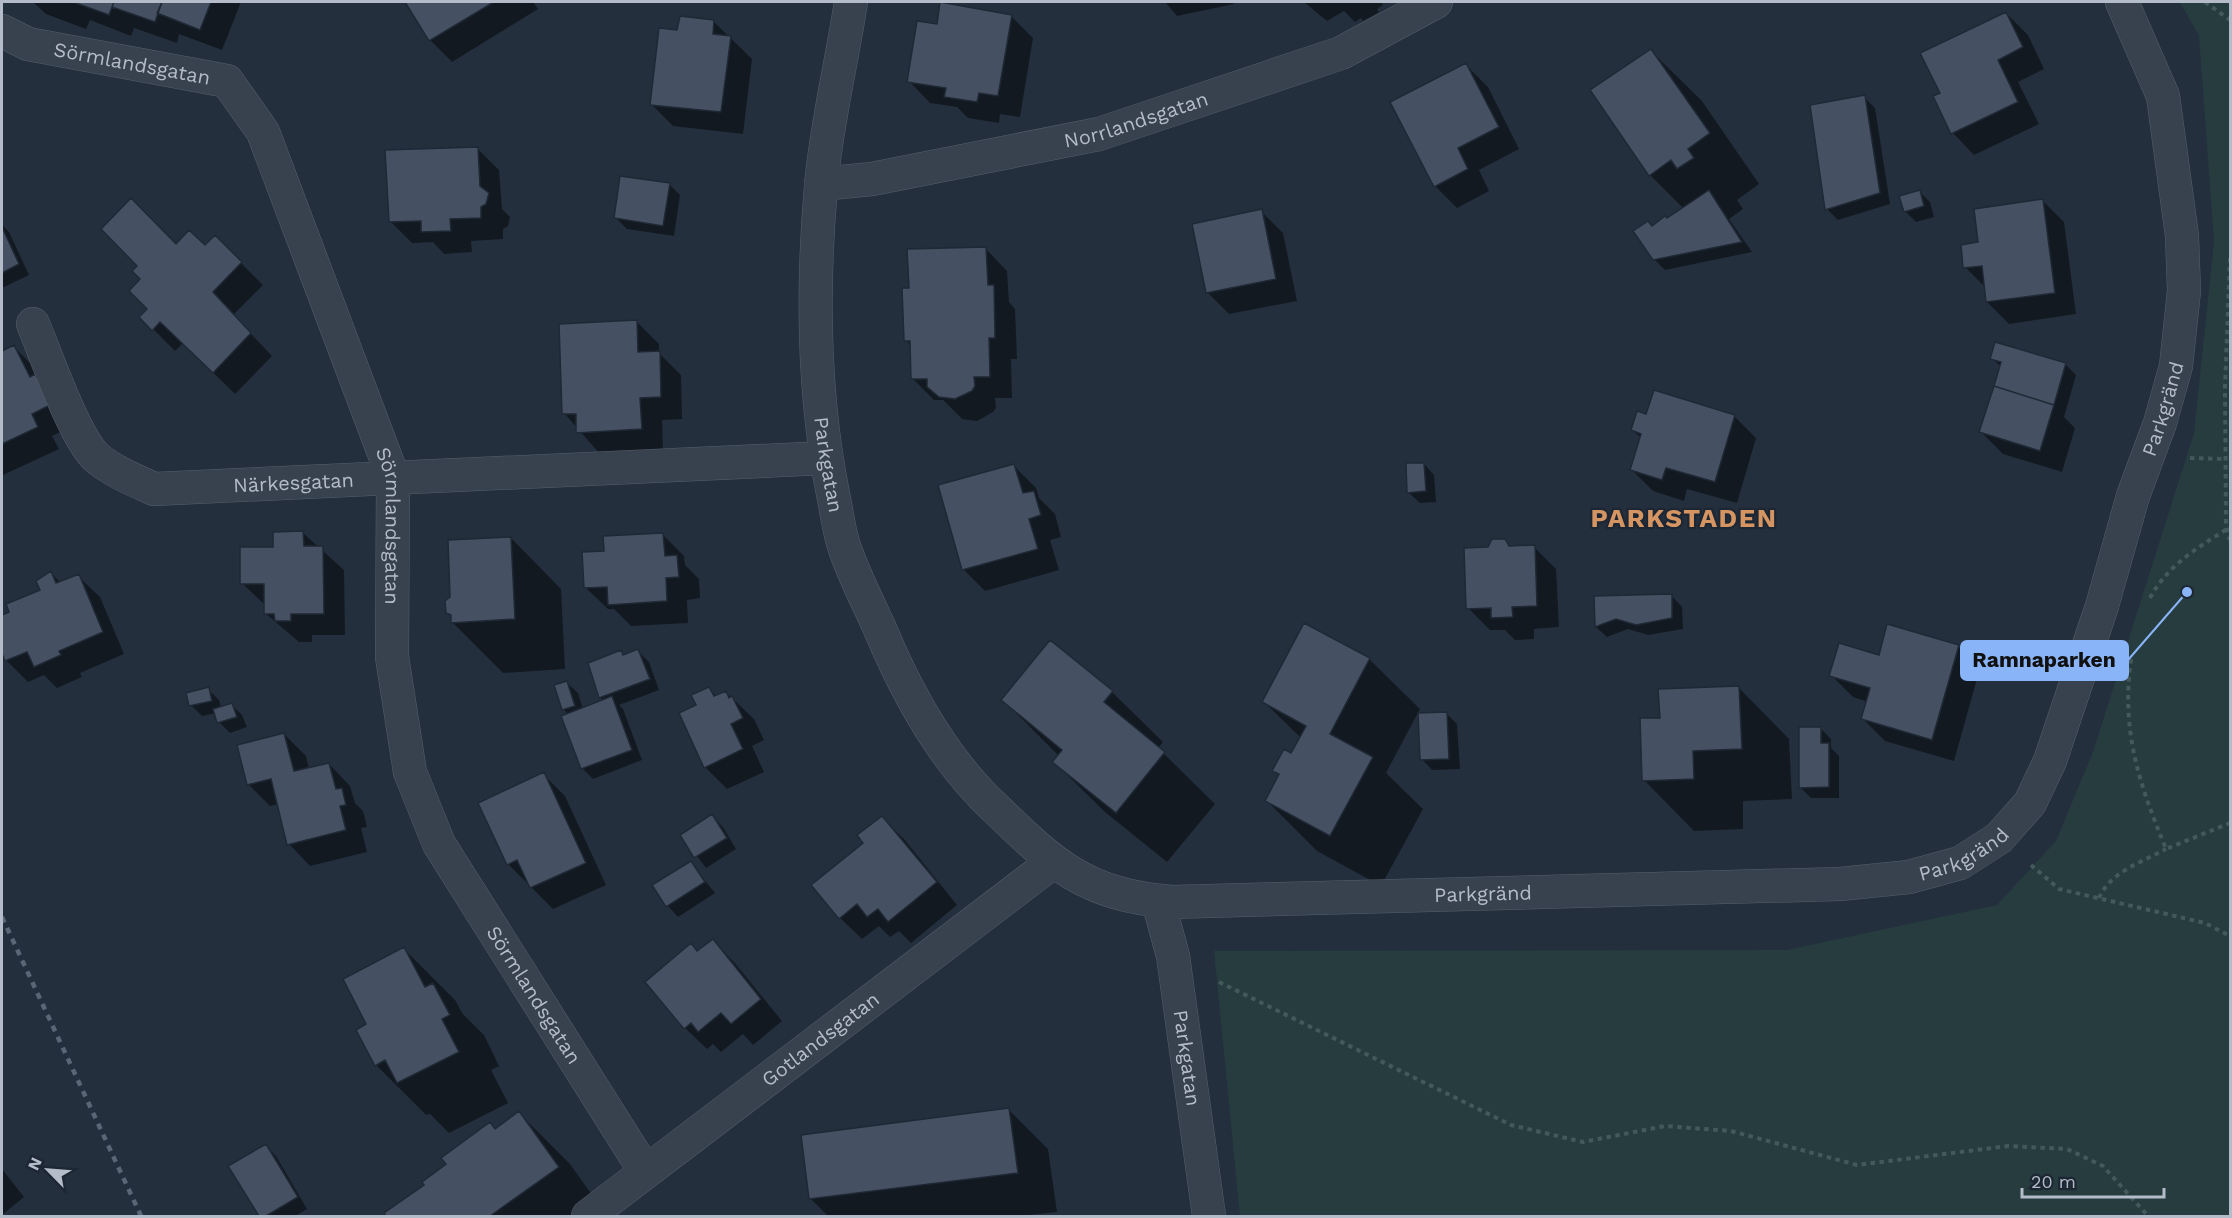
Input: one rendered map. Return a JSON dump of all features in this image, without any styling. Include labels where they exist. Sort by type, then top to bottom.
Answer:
[{"type":"street","name":"Parkgatan","points":[[851,2],[821,184],[816,281],[819,390],[826,458],[844,546],[897,669],[940,742],[975,789],[1053,862]]},
{"type":"street","name":"Norrlandsgatan","points":[[821,184],[872,179],[1099,134],[1341,53],[1436,2]]},
{"type":"street","name":"Parkgränd","points":[[1053,862],[1089,885],[1140,899],[1158,901],[1840,885],[1909,877],[1960,863],[1999,838],[2030,803],[2050,761],[2102,606],[2133,496],[2160,423],[2176,366],[2184,291],[2182,236],[2163,96],[2121,2]]},
{"type":"street","name":"Sörmlandsgatan","points":[[2,31],[27,44],[227,81],[263,132],[393,477],[392,657],[410,772],[439,844],[645,1171]]},
{"type":"street","name":"Närkesgatan","points":[[33,324],[80,435],[96,457],[125,477],[154,489],[826,458]]},
{"type":"street","name":"Gotlandsgatan","points":[[588,1216],[1053,862]]},
{"type":"street","name":"Parkgatan","points":[[1158,901],[1177,979],[1209,1216]]},
{"type":"path","points":[[2205,2],[2230,20]]},
{"type":"path","points":[[2230,258],[2225,387],[2227,529],[2230,540]]},
{"type":"path","points":[[2149,600],[2158,584],[2188,554],[2227,529]]},
{"type":"path","points":[[2132,652],[2128,682],[2131,747],[2142,789],[2166,849]]},
{"type":"path","points":[[2100,898],[2104,886],[2124,870],[2166,849],[2230,823]]},
{"type":"path","points":[[1999,838],[2059,889],[2205,923],[2230,936]]},
{"type":"path","points":[[1177,979],[1213,979],[1511,1125],[1583,1142],[1665,1126],[1731,1131],[1857,1165],[2008,1146],[2067,1149],[2103,1166],[2148,1216]]},
{"type":"green space","points":[[2180,2],[2230,2],[2230,1216],[1240,1216],[1214,951],[1787,950],[1997,905],[2056,841],[2093,752],[2194,433],[2214,242],[2199,36]]},
{"type":"building","points":[[73,2],[114,2],[109,15]]},
{"type":"building","points":[[114,2],[162,2],[155,22],[112,7]]},
{"type":"building","points":[[162,2],[211,2],[200,30],[157,13]]},
{"type":"building","points":[[405,2],[494,2],[429,41]]},
{"type":"building","points":[[940,2],[1012,15],[998,96],[979,93],[977,102],[944,97],[946,88],[907,82],[917,21],[937,24]]},
{"type":"building","points":[[2006,12],[2023,47],[1998,60],[2018,102],[1951,134],[1933,96],[1940,93],[1920,53]]},
{"type":"building","points":[[680,16],[714,20],[713,34],[731,36],[721,112],[650,105],[659,28],[677,30]]},
{"type":"building","points":[[1651,49],[1710,133],[1688,149],[1694,158],[1677,169],[1671,160],[1649,176],[1590,90]]},
{"type":"building","points":[[1466,63],[1499,127],[1458,148],[1468,169],[1434,187],[1390,102]]},
{"type":"building","points":[[1865,95],[1880,193],[1825,210],[1810,105]]},
{"type":"building","points":[[478,147],[480,186],[489,193],[486,204],[481,207],[481,218],[450,219],[451,231],[421,232],[421,221],[389,222],[385,150]]},
{"type":"building","points":[[620,176],[670,183],[663,226],[614,218]]},
{"type":"building","points":[[1709,190],[1742,242],[1653,260],[1633,231],[1648,221],[1652,226],[1665,216],[1667,218]]},
{"type":"building","points":[[1920,190],[1924,206],[1904,212],[1899,196]]},
{"type":"building","points":[[131,198],[176,244],[189,230],[205,245],[215,235],[242,262],[213,292],[251,333],[213,373],[160,322],[152,331],[139,317],[147,309],[129,291],[140,279],[132,271],[137,266],[101,229]]},
{"type":"building","points":[[2043,199],[2055,293],[1986,302],[1982,266],[1963,268],[1961,245],[1978,242],[1974,209]]},
{"type":"building","points":[[1262,209],[1276,279],[1206,293],[1192,224]]},
{"type":"building","points":[[2,227],[19,264],[2,273]]},
{"type":"building","points":[[986,247],[988,285],[994,285],[995,338],[989,338],[990,377],[974,377],[975,386],[972,391],[955,399],[939,397],[927,387],[927,379],[911,379],[910,341],[904,341],[902,288],[909,288],[907,249]]},
{"type":"building","points":[[637,320],[638,352],[660,351],[661,397],[640,398],[642,429],[576,433],[576,414],[562,414],[559,324]]},
{"type":"building","points":[[1995,342],[2066,363],[2054,405],[1994,386],[2001,362],[1990,359]]},
{"type":"building","points":[[14,345],[30,377],[35,374],[50,405],[32,414],[38,427],[2,444],[2,351]]},
{"type":"building","points":[[1994,386],[2054,405],[2040,451],[1979,432]]},
{"type":"building","points":[[1654,390],[1735,415],[1715,482],[1666,468],[1662,480],[1630,470],[1641,434],[1631,430],[1637,411],[1646,414]]},
{"type":"building","points":[[1406,463],[1424,463],[1426,491],[1407,493]]},
{"type":"building","points":[[1014,464],[1023,493],[1034,491],[1041,515],[1029,519],[1038,549],[962,570],[938,485]]},
{"type":"building","points":[[303,531],[304,546],[323,546],[324,614],[291,614],[291,621],[275,621],[274,614],[264,614],[264,584],[240,584],[240,547],[273,547],[273,532]]},
{"type":"building","points":[[663,533],[665,556],[677,555],[679,577],[666,578],[667,601],[608,605],[607,587],[584,588],[582,552],[604,551],[603,536]]},
{"type":"building","points":[[511,537],[515,619],[451,623],[451,615],[446,613],[445,601],[450,597],[448,540]]},
{"type":"building","points":[[1492,539],[1505,539],[1509,546],[1535,545],[1537,606],[1512,607],[1513,617],[1491,618],[1491,608],[1466,609],[1464,548],[1488,547]]},
{"type":"building","points":[[51,571],[56,583],[79,574],[103,632],[59,651],[61,655],[34,667],[27,652],[5,661],[2,654],[2,615],[9,612],[6,604],[40,590],[36,581]]},
{"type":"building","points":[[1672,594],[1672,618],[1636,625],[1616,619],[1595,627],[1594,596]]},
{"type":"building","points":[[1304,623],[1370,658],[1330,734],[1373,757],[1330,836],[1265,801],[1279,774],[1272,771],[1284,749],[1291,753],[1306,726],[1262,702]]},
{"type":"building","points":[[1887,624],[1959,645],[1932,740],[1861,719],[1870,688],[1829,676],[1839,643],[1879,655]]},
{"type":"building","points":[[1050,640],[1113,691],[1104,702],[1165,752],[1116,813],[1052,762],[1062,750],[1001,700]]},
{"type":"building","points":[[638,649],[650,679],[599,698],[588,663],[621,650],[623,655]]},
{"type":"building","points":[[567,681],[575,706],[562,710],[554,685]]},
{"type":"building","points":[[1739,686],[1742,749],[1693,751],[1694,779],[1642,781],[1640,718],[1660,718],[1658,689]]},
{"type":"building","points":[[209,687],[212,701],[189,706],[186,693]]},
{"type":"building","points":[[709,687],[714,696],[726,691],[729,698],[732,696],[743,718],[731,724],[743,749],[704,768],[679,713],[696,705],[691,695]]},
{"type":"building","points":[[612,696],[632,750],[581,769],[561,716]]},
{"type":"building","points":[[232,703],[237,717],[217,723],[213,709]]},
{"type":"building","points":[[1447,712],[1449,759],[1420,760],[1418,713]]},
{"type":"building","points":[[1799,727],[1821,727],[1821,743],[1829,743],[1829,787],[1799,788]]},
{"type":"building","points":[[284,733],[294,771],[329,763],[336,789],[342,788],[346,805],[340,806],[346,830],[287,845],[271,779],[247,785],[237,745]]},
{"type":"building","points":[[544,772],[586,863],[530,888],[517,860],[507,865],[478,803]]},
{"type":"building","points":[[712,814],[727,838],[694,858],[680,835]]},
{"type":"building","points":[[882,816],[937,882],[888,922],[878,909],[867,917],[857,904],[839,919],[811,885],[863,843],[857,835]]},
{"type":"building","points":[[691,861],[705,882],[666,907],[652,885]]},
{"type":"building","points":[[713,939],[761,999],[731,1024],[721,1013],[698,1032],[691,1023],[684,1029],[645,982],[691,943],[697,951]]},
{"type":"building","points":[[404,947],[425,987],[433,983],[450,1015],[442,1019],[459,1052],[397,1083],[385,1060],[375,1066],[356,1030],[366,1024],[343,979]]},
{"type":"building","points":[[1009,1108],[1018,1173],[809,1199],[801,1135]]},
{"type":"building","points":[[519,1111],[559,1167],[490,1216],[386,1216],[384,1213],[424,1185],[422,1182],[446,1164],[441,1158],[490,1122],[495,1129]]},
{"type":"building","points":[[266,1144],[298,1197],[266,1216],[259,1216],[228,1166]]},
{"type":"railway","points":[[2,917],[141,1216]]},
{"type":"place","name":"Ramnaparken","points":[[2187,592]]},
{"type":"district","name":"PARKSTADEN","points":[[1684,518]]}]
